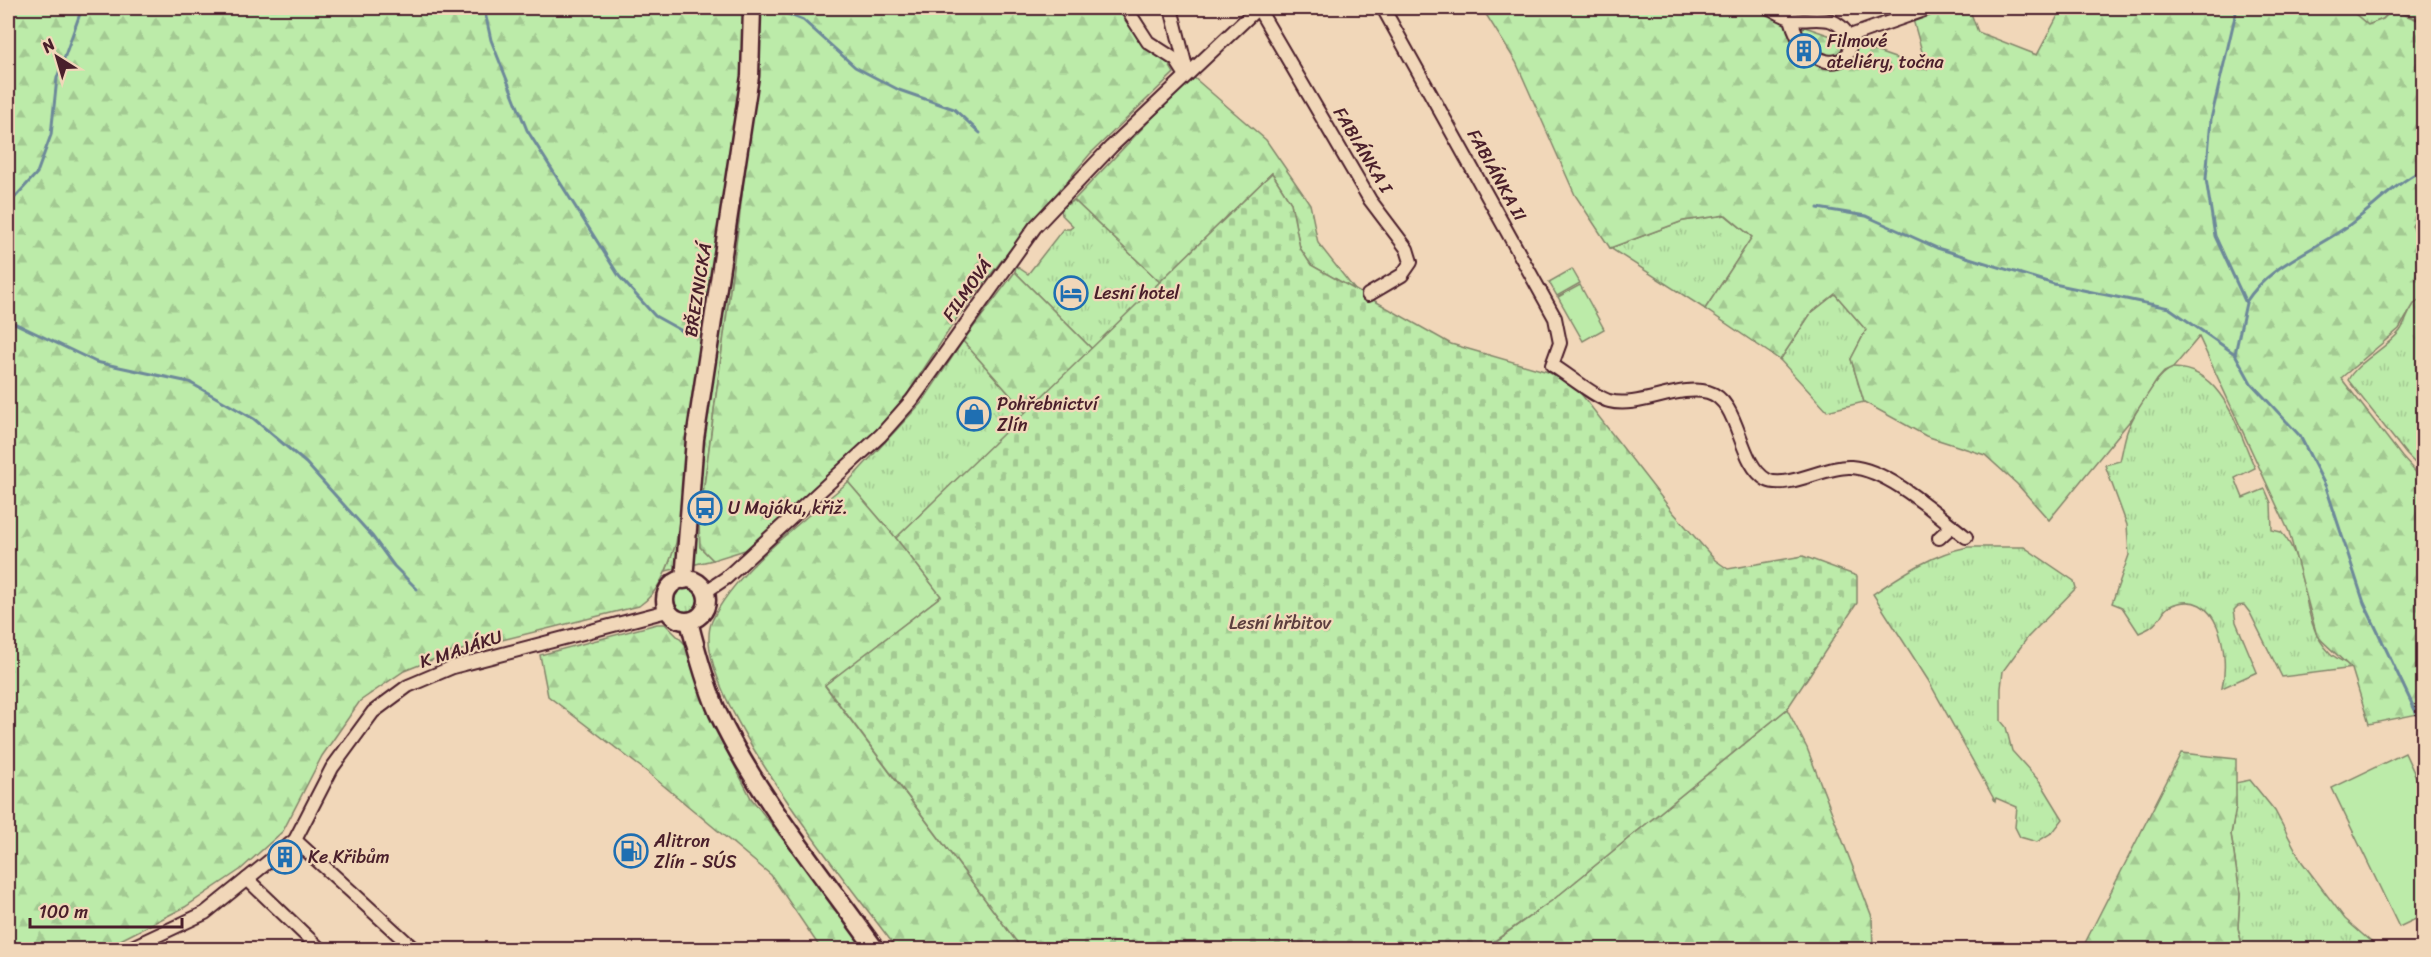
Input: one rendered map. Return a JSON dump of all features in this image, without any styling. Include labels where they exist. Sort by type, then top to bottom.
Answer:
[{"type":"main road","name":"BŘEZNICKÁ","points":[[684,580],[695,439],[750,76],[752,8]]},
{"type":"main road","points":[[684,580],[695,582],[705,592],[705,609],[696,619],[679,620],[667,611],[665,601],[674,583],[684,580]]},
{"type":"main road","points":[[689,621],[711,696],[738,751],[876,950]]},
{"type":"street","points":[[1125,8],[1148,42],[1176,60],[1186,73]]},
{"type":"street","points":[[1171,8],[1186,73]]},
{"type":"street","name":"FILMOVÁ","points":[[705,592],[726,578],[881,435],[912,400],[1035,227],[1091,167],[1186,73],[1258,8]]},
{"type":"street","name":"FABIÁNKA I","points":[[1258,8],[1370,200],[1407,249],[1411,262],[1402,275],[1368,295]]},
{"type":"street","name":"FABIÁNKA II","points":[[1383,8],[1555,318],[1560,343],[1552,364],[1611,402],[1709,392],[1725,404],[1751,463],[1766,479],[1780,483],[1840,467],[1859,468],[1890,482],[1952,526]]},
{"type":"street","points":[[1769,8],[1791,19],[1831,21],[1846,30],[1850,36],[1850,48],[1839,60],[1822,60],[1810,53],[1801,43],[1791,19]]},
{"type":"street","points":[[1850,36],[1930,8]]},
{"type":"street","points":[[1939,538],[1952,526],[1966,537]]},
{"type":"street","name":"K MAJÁKU","points":[[126,950],[205,913],[295,840],[332,768],[373,712],[408,686],[453,667],[667,611]]},
{"type":"street","points":[[295,840],[415,950]]},
{"type":"street","points":[[247,879],[321,950]]},
{"type":"green space","points":[[8,8],[747,8],[738,128],[710,299],[676,543],[666,570],[653,594],[639,606],[450,653],[404,671],[360,701],[322,756],[283,831],[240,870],[185,907],[103,949],[66,950],[55,947],[51,949],[8,949]]},
{"type":"green space","points":[[747,8],[762,8],[739,222],[699,524],[700,547],[713,560],[666,571],[676,543]]},
{"type":"green space","points":[[762,8],[1135,8],[1174,73],[1090,154],[1016,242],[957,318],[908,393],[869,438],[745,550],[713,560],[700,547],[699,524],[739,222]]},
{"type":"green space","points":[[1482,8],[1755,8],[1927,69],[1910,9],[1913,8],[1969,8],[1978,32],[2037,55],[2062,8],[2348,8],[2368,25],[2383,19],[2392,10],[2423,22],[2423,208],[2412,226],[2423,242],[2423,297],[2414,304],[2399,329],[2341,378],[2402,457],[2423,480],[2423,713],[2369,724],[2352,669],[2317,636],[2289,532],[2199,337],[2173,368],[2164,372],[2157,380],[2133,417],[2049,520],[2017,484],[1985,455],[1926,436],[1864,402],[1851,359],[1866,330],[1835,294],[1811,313],[1780,360],[1705,309],[1752,237],[1726,215],[1683,221],[1610,248],[1575,195],[1516,62]]},
{"type":"green space","points":[[2348,8],[2423,8],[2423,21],[2392,9],[2383,19],[2368,25]]},
{"type":"green space","points":[[1192,76],[1266,140],[1310,204],[1318,243],[1355,290],[1311,265],[1300,248],[1291,203],[1272,173],[1160,282],[1074,200]]},
{"type":"green space","name":"Lesní hřbitov","points":[[1272,173],[1291,203],[1300,248],[1311,265],[1451,344],[1548,372],[1575,386],[1672,511],[1715,560],[1728,569],[1803,556],[1857,576],[1857,603],[1787,709],[1554,899],[1483,949],[1022,949],[825,685],[941,596],[896,538]]},
{"type":"green space","points":[[1074,200],[1160,282],[1092,349],[1015,272],[1016,266],[1028,274],[1063,229],[1070,229],[1073,226],[1062,215],[1061,208]]},
{"type":"green space","points":[[1725,215],[1752,237],[1705,309],[1610,248],[1683,221]]},
{"type":"green space","points":[[1572,269],[1580,283],[1557,296],[1549,282]]},
{"type":"green space","points":[[1015,272],[1092,349],[1026,413],[963,341]]},
{"type":"green space","points":[[1580,285],[1604,329],[1583,341],[1558,297]]},
{"type":"green space","points":[[1835,294],[1866,330],[1851,359],[1864,402],[1827,411],[1780,360],[1811,313]]},
{"type":"green space","points":[[2423,297],[2423,471],[2406,454],[2348,380],[2358,367],[2394,338],[2403,327],[2415,303]]},
{"type":"green space","points":[[963,341],[1026,413],[896,538],[848,482],[923,401]]},
{"type":"green space","points":[[2172,368],[2190,370],[2204,378],[2216,389],[2226,404],[2255,468],[2235,478],[2243,498],[2265,489],[2271,503],[2272,530],[2281,532],[2291,546],[2297,561],[2308,609],[2320,640],[2332,655],[2354,668],[2282,677],[2244,605],[2234,610],[2236,622],[2257,672],[2222,688],[2224,659],[2222,642],[2210,614],[2200,605],[2187,602],[2170,606],[2165,609],[2154,625],[2139,633],[2122,607],[2112,603],[2129,555],[2127,525],[2105,465],[2120,461],[2127,433],[2136,413],[2159,378]]},
{"type":"green space","points":[[848,482],[941,596],[825,686],[1022,949],[897,949],[813,838],[779,788],[747,739],[723,692],[710,651],[712,621],[722,602],[773,546]]},
{"type":"green space","points":[[1968,547],[2024,547],[2074,581],[2076,588],[2028,637],[2003,671],[2001,721],[2006,727],[2012,751],[2041,783],[2063,819],[2053,832],[2037,842],[2020,837],[2015,827],[2017,807],[1996,798],[1995,801],[1928,680],[1873,594],[1907,572],[1942,554]]},
{"type":"green space","points":[[686,587],[696,591],[700,601],[696,611],[686,615],[676,611],[672,601],[676,591]]},
{"type":"green space","points":[[657,624],[665,624],[685,644],[726,749],[751,798],[868,949],[821,949],[771,875],[646,771],[548,696],[540,655]]},
{"type":"green space","points":[[1787,709],[1807,748],[1872,917],[1873,950],[1483,950],[1554,899]]},
{"type":"green space","points":[[2181,753],[2236,759],[2236,807],[2231,834],[2240,894],[2238,928],[2243,949],[2082,949]]},
{"type":"green space","points":[[2405,753],[2423,792],[2424,915],[2399,927],[2332,788]]},
{"type":"green space","points":[[2250,780],[2275,811],[2302,862],[2345,919],[2379,949],[2243,949],[2238,928],[2240,894],[2231,834],[2236,807],[2235,783]]},
{"type":"waterway","points":[[8,205],[37,173],[51,135],[57,78],[82,8]]},
{"type":"waterway","points":[[484,8],[491,40],[527,130],[619,276],[655,316],[684,332]]},
{"type":"waterway","points":[[773,8],[803,20],[855,67],[899,90],[954,109],[980,133]]},
{"type":"waterway","points":[[2237,8],[2211,119],[2206,179],[2215,236],[2246,303],[2235,354],[2251,383],[2300,436],[2326,487],[2364,603],[2424,729]]},
{"type":"waterway","points":[[2246,302],[2255,290],[2278,269],[2342,230],[2402,182],[2424,169]]},
{"type":"waterway","points":[[1818,208],[1866,216],[1937,248],[2054,284],[2169,308],[2235,354]]},
{"type":"waterway","points":[[8,320],[96,362],[189,382],[254,419],[306,463],[372,536],[394,566],[417,589]]},
{"type":"place","name":"Filmové ateliéry, točna","points":[[1804,51]]},
{"type":"place","name":"Lesní hotel","points":[[1071,293]]},
{"type":"place","name":"Pohřebnictví Zlín","points":[[974,414]]},
{"type":"place","name":"U Majáku, křiž.","points":[[705,508]]},
{"type":"place","name":"Alitron Zlín - SÚS","points":[[631,851]]},
{"type":"place","name":"Ke Křibům","points":[[285,857]]}]
